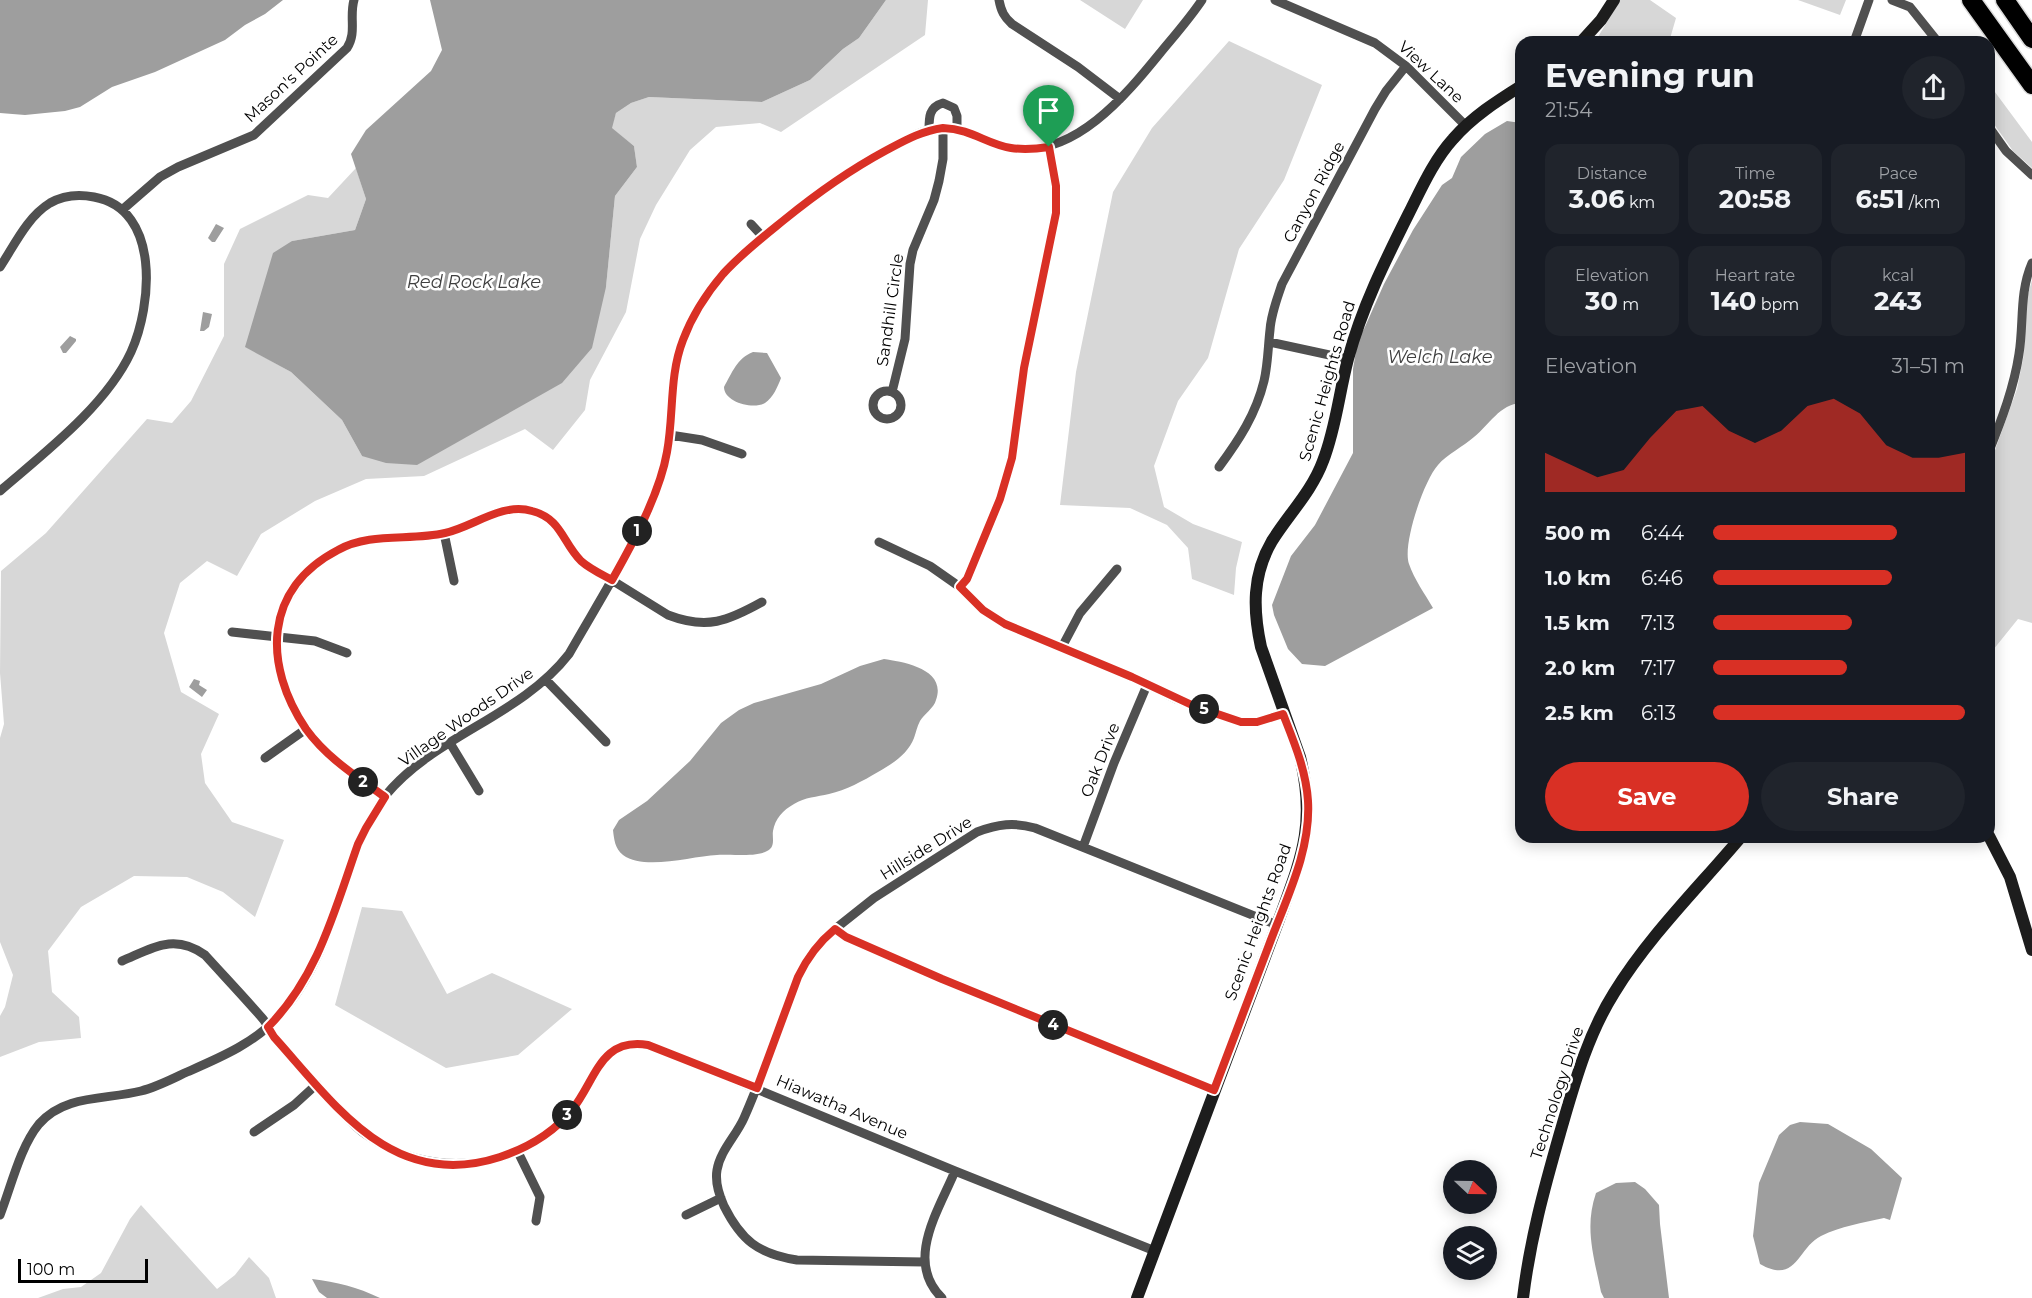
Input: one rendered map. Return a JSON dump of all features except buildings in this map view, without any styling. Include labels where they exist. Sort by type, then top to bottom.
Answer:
[{"type":"highway","points":[[1971,0],[2032,85]]},
{"type":"highway","points":[[2005,0],[2032,39]]},
{"type":"street","name":"Mason's Pointe","points":[[122,210],[160,177],[254,135],[269,122],[347,48],[353,34],[351,16],[354,0]]},
{"type":"street","points":[[999,0],[1005,18],[1120,99]]},
{"type":"street","name":"Village Woods Drive","points":[[0,1215],[31,1135],[53,1112],[68,1104],[83,1100],[132,1093],[157,1086],[224,1055],[268,1027],[296,995],[309,973],[320,950],[358,844],[385,797],[410,771],[450,742],[523,698],[546,680],[568,654],[632,543],[663,473],[670,435],[676,365],[682,341],[693,317],[723,274],[763,237],[836,179],[909,138],[928,130],[957,129],[1010,148],[1028,150],[1049,147],[1074,135],[1120,99],[1202,0]]},
{"type":"street","name":"View Lane","points":[[1275,0],[1375,43],[1406,66],[1466,126]]},
{"type":"street","points":[[1586,36],[1601,20],[1614,0]]},
{"type":"street","points":[[1856,36],[1869,0]]},
{"type":"street","points":[[1892,0],[1910,8],[1933,36]]},
{"type":"street","name":"Canyon Ridge","points":[[1219,467],[1238,441],[1257,402],[1268,359],[1273,312],[1285,277],[1375,108],[1406,66]]},
{"type":"street","name":"Scenic Heights Road","points":[[1137,1298],[1277,925],[1302,852],[1308,815],[1306,787],[1300,758],[1261,647],[1254,608],[1259,571],[1273,540],[1309,488],[1323,461],[1348,359],[1362,315],[1388,255],[1442,153],[1454,137],[1481,112],[1515,90]]},
{"type":"street","points":[[928,130],[930,112],[934,106],[943,103],[954,108],[957,116],[957,129]]},
{"type":"street","name":"Sandhill Circle","points":[[892,392],[905,339],[910,264],[939,181],[943,159],[943,128]]},
{"type":"street","points":[[1995,135],[2006,151],[2032,175]]},
{"type":"street","points":[[960,587],[967,579],[1000,499],[1012,458],[1024,368],[1056,213],[1056,186],[1049,147]]},
{"type":"street","points":[[0,267],[38,212],[51,202],[66,196],[82,194],[112,203],[129,217],[142,247],[147,277],[143,319],[123,367],[83,416],[0,491]]},
{"type":"street","points":[[751,224],[763,237]]},
{"type":"street","points":[[1995,434],[2011,390],[2019,352],[2022,294],[2032,263]]},
{"type":"street","points":[[1269,342],[1348,359]]},
{"type":"street","points":[[670,435],[702,440],[742,454]]},
{"type":"street","points":[[385,797],[334,759],[306,729],[281,679],[277,626],[284,607],[293,589],[306,573],[339,549],[356,542],[444,533],[500,512],[514,509],[530,510],[554,522],[582,562],[668,615],[694,623],[723,621],[736,617],[762,602]]},
{"type":"street","points":[[444,533],[454,581]]},
{"type":"street","points":[[879,542],[930,566],[960,587],[983,610],[1005,624],[1194,706],[1241,722],[1257,722],[1283,714]]},
{"type":"street","points":[[1062,647],[1080,613],[1117,569]]},
{"type":"street","points":[[232,632],[315,640],[347,653]]},
{"type":"street","points":[[546,680],[606,742]]},
{"type":"street","name":"Oak Drive","points":[[1083,847],[1114,763],[1147,685]]},
{"type":"street","points":[[265,758],[306,729]]},
{"type":"street","points":[[450,742],[479,791]]},
{"type":"street","name":"Hillside Drive","points":[[721,1198],[717,1172],[720,1160],[736,1135],[757,1088],[802,969],[815,948],[874,898],[977,832],[1002,824],[1022,824],[1277,925]]},
{"type":"street","name":"Technology Drive","points":[[1523,1298],[1529,1250],[1545,1183],[1575,1079],[1592,1034],[1615,991],[1636,961],[1736,843]]},
{"type":"street","points":[[1993,843],[2010,877],[2020,904],[2032,950]]},
{"type":"street","points":[[835,929],[846,937],[942,979],[1214,1090]]},
{"type":"street","name":"Hiawatha Avenue","points":[[122,961],[163,944],[175,943],[196,949],[205,955],[268,1027],[274,1037],[347,1117],[364,1133],[399,1153],[418,1160],[441,1164],[489,1160],[533,1142],[570,1112],[585,1093],[602,1060],[617,1047],[637,1043],[648,1045],[757,1088],[956,1172],[1155,1251]]},
{"type":"street","points":[[254,1132],[294,1105],[317,1084]]},
{"type":"street","points":[[517,1150],[540,1197],[536,1221]]},
{"type":"street","points":[[942,1298],[930,1281],[924,1262],[924,1253],[928,1235],[956,1172]]},
{"type":"street","points":[[686,1215],[721,1198],[738,1231],[757,1247],[780,1257],[796,1260],[924,1262]]},
{"type":"shaded area","points":[[886,0],[928,0],[925,35],[781,132],[760,123],[716,127],[690,150],[656,205],[640,239],[626,312],[590,380],[585,410],[553,450],[525,429],[424,476],[366,479],[315,501],[261,534],[237,576],[207,561],[180,583],[164,633],[181,692],[219,714],[201,754],[205,783],[232,822],[284,840],[255,917],[223,892],[187,877],[134,876],[81,907],[48,951],[52,992],[79,1017],[81,1038],[39,1042],[0,1057],[0,1016],[5,1007],[13,975],[0,942],[0,738],[4,724],[0,673],[1,571],[46,533],[147,419],[172,423],[191,401],[224,336],[224,264],[240,229],[308,195],[328,198],[356,168],[366,199],[355,230],[292,241],[246,347],[291,372],[342,420],[362,456],[606,287],[615,196],[637,167],[634,146],[611,128],[616,113],[631,103],[649,97],[762,102],[810,80],[843,49],[859,38]]},
{"type":"shaded area","points":[[1080,0],[1143,0],[1125,29]]},
{"type":"shaded area","points":[[1620,0],[1650,0],[1676,18],[1671,36],[1599,36]]},
{"type":"shaded area","points":[[1798,0],[1846,0],[1840,15]]},
{"type":"shaded area","points":[[1229,41],[1322,85],[1284,180],[1239,249],[1208,358],[1178,401],[1154,466],[1164,507],[1193,524],[1242,542],[1236,568],[1234,595],[1192,579],[1188,548],[1167,525],[1130,508],[1060,505],[1076,372],[1113,192],[1152,128]]},
{"type":"shaded area","points":[[1995,92],[2032,142],[2032,168],[2013,151],[1995,126]]},
{"type":"shaded area","points":[[2032,280],[2032,623],[2018,619],[1995,648],[1995,450],[2017,389],[2024,354],[2026,301]]},
{"type":"shaded area","points":[[362,907],[402,911],[447,994],[492,973],[572,1009],[518,1055],[446,1068],[335,1005]]},
{"type":"shaded area","points":[[141,1205],[217,1289],[235,1275],[249,1257],[269,1278],[276,1298],[38,1298],[63,1289],[81,1287],[101,1273],[130,1219]]},
{"type":"water","points":[[0,0],[283,0],[225,40],[155,72],[112,87],[80,107],[25,115],[0,113]]},
{"type":"water","name":"Red Rock Lake","points":[[430,0],[886,0],[859,38],[843,49],[810,80],[762,102],[649,97],[631,103],[616,113],[612,128],[634,146],[637,167],[615,196],[606,287],[592,348],[562,383],[417,465],[386,463],[362,456],[342,420],[291,372],[245,347],[273,253],[292,241],[355,230],[366,199],[351,154],[366,130],[431,71],[442,50]]},
{"type":"water","name":"Welch Lake","points":[[1507,121],[1515,122],[1515,404],[1501,411],[1474,437],[1438,465],[1421,498],[1411,528],[1408,555],[1414,575],[1433,608],[1325,666],[1302,664],[1288,649],[1272,605],[1291,556],[1315,525],[1353,453],[1353,369],[1358,339],[1413,230],[1442,185],[1452,178],[1461,157],[1485,134]]},
{"type":"water","points":[[216,224],[224,228],[215,242],[212,242],[208,238]]},
{"type":"water","points":[[203,312],[212,314],[209,327],[200,331]]},
{"type":"water","points":[[70,336],[76,341],[66,353],[63,353],[60,347]]},
{"type":"water","points":[[753,352],[767,353],[781,378],[768,401],[754,406],[740,403],[729,397],[724,387],[739,362]]},
{"type":"water","points":[[884,659],[922,669],[930,674],[938,689],[935,703],[920,721],[911,744],[894,762],[848,788],[802,800],[790,806],[780,815],[776,823],[770,849],[760,854],[717,855],[643,862],[632,860],[618,850],[613,830],[619,820],[647,801],[690,761],[721,723],[739,710],[754,703],[821,684],[860,666]]},
{"type":"water","points":[[194,679],[200,681],[199,685],[207,690],[202,697],[189,687]]},
{"type":"water","points":[[1800,1122],[1828,1124],[1871,1149],[1902,1178],[1890,1220],[1884,1218],[1852,1225],[1821,1236],[1789,1268],[1772,1269],[1760,1264],[1753,1236],[1759,1183],[1779,1135],[1790,1125]]},
{"type":"water","points":[[1635,1182],[1645,1189],[1659,1205],[1669,1298],[1604,1298],[1601,1292],[1590,1230],[1592,1206],[1596,1193],[1616,1183]]},
{"type":"water","points":[[312,1279],[347,1285],[380,1298],[327,1298],[319,1292]]},
{"type":"route","points":[[957,129],[1010,148],[1028,150],[1049,147],[1055,173],[1056,213],[1024,368],[1012,458],[1000,499],[967,579],[960,587],[983,610],[1005,624],[1132,677],[1176,699],[1241,722],[1257,722],[1283,714],[1300,758],[1304,776],[1308,801],[1306,835],[1277,925],[1214,1090],[942,979],[846,937],[835,929],[815,948],[798,977],[757,1088],[662,1050],[637,1043],[617,1047],[608,1053],[585,1093],[570,1112],[553,1128],[512,1153],[489,1160],[441,1164],[418,1160],[399,1153],[364,1133],[353,1124],[274,1037],[268,1027],[296,995],[309,973],[320,950],[358,844],[376,809],[385,797],[334,759],[306,729],[288,695],[281,679],[276,644],[277,626],[293,589],[321,560],[356,542],[444,533],[514,509],[530,510],[554,522],[582,562],[612,580],[632,543],[663,473],[670,435],[672,392],[682,341],[707,295],[741,256],[836,179],[909,138],[928,130],[957,129]]}]
